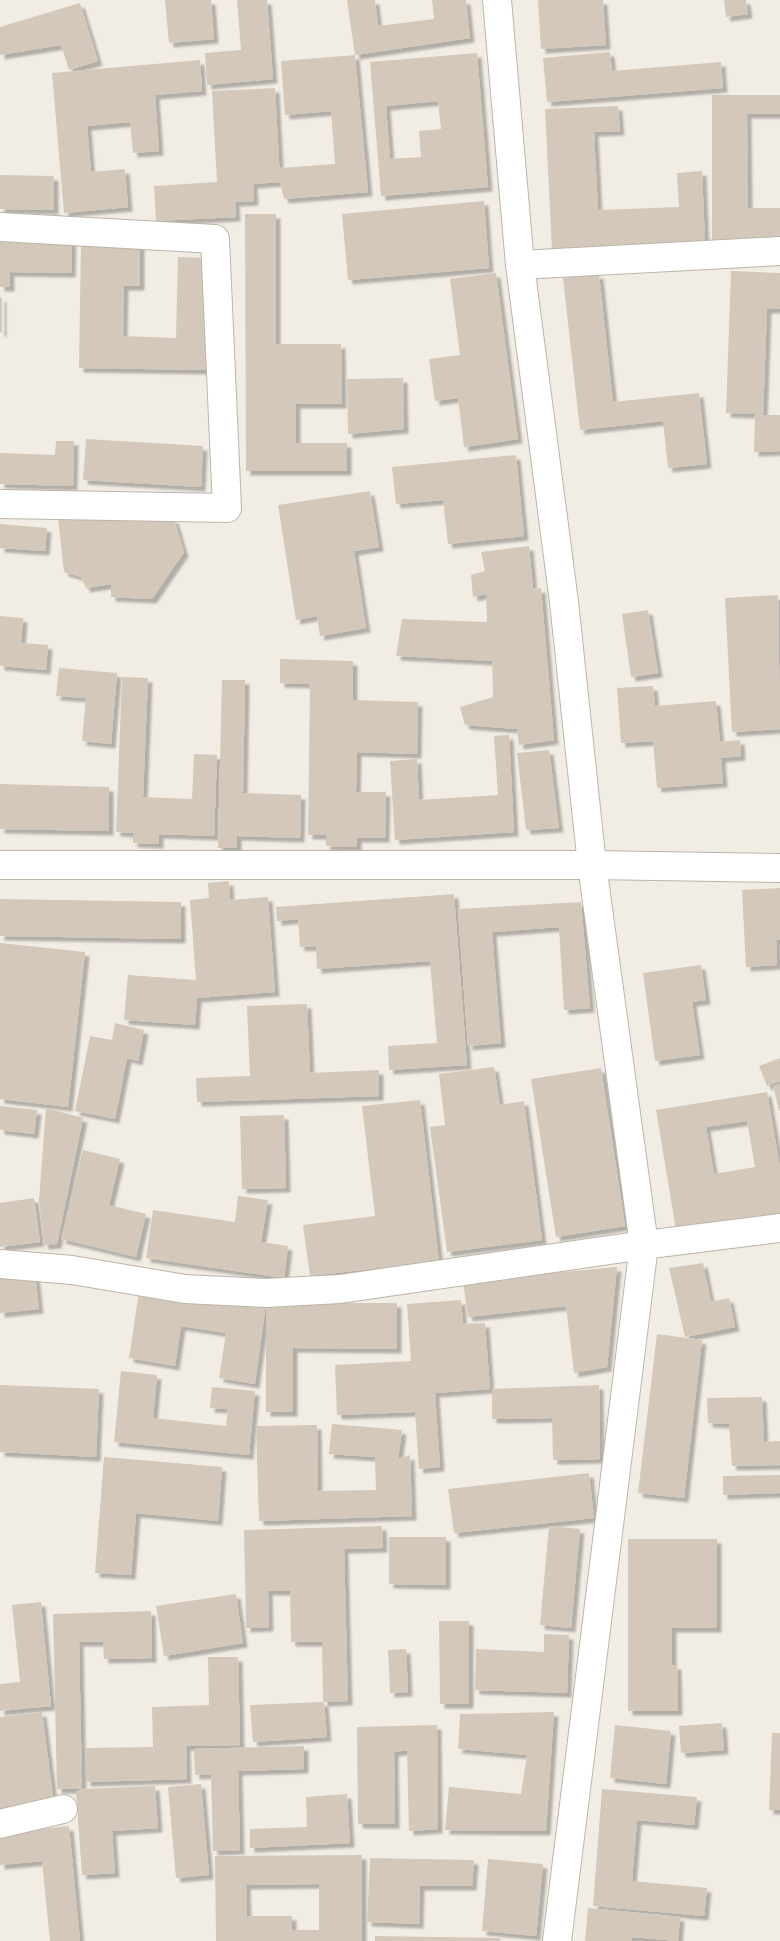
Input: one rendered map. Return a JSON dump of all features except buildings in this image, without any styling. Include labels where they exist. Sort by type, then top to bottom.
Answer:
[{"type":"street","points":[[497,0],[520,265],[564,602],[592,865],[644,1245],[557,1941]]},
{"type":"street","points":[[0,227],[215,239],[228,508],[0,504]]},
{"type":"street","points":[[520,265],[780,251]]},
{"type":"street","points":[[0,865],[592,865],[780,868]]},
{"type":"street","points":[[0,1264],[72,1270],[185,1289],[266,1293],[340,1289],[644,1245],[780,1228]]},
{"type":"street","points":[[0,1824],[63,1809]]}]
